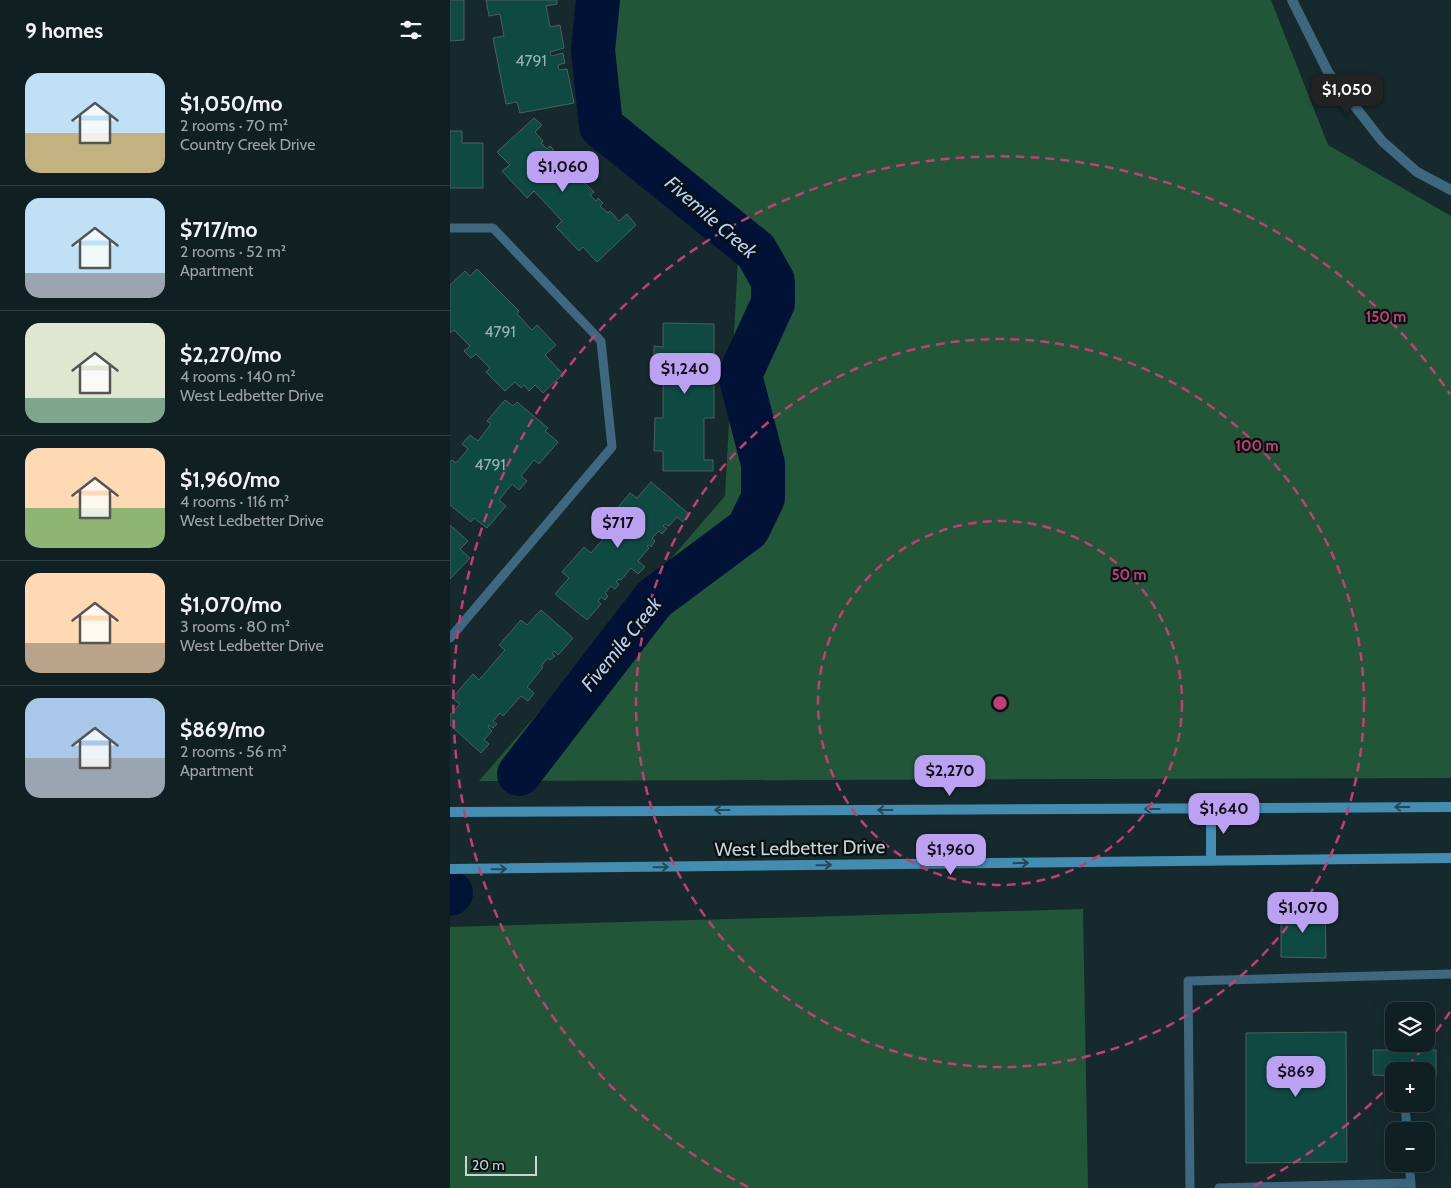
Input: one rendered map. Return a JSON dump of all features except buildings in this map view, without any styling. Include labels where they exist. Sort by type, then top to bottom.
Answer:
[{"type":"main road","name":"West Ledbetter Drive","points":[[450,812],[1451,807]]},
{"type":"main road","points":[[1211,861],[1212,808]]},
{"type":"main road","name":"West Ledbetter Drive","points":[[450,869],[1451,858]]},
{"type":"street","points":[[1292,0],[1328,72],[1382,141],[1417,172],[1451,190]]},
{"type":"lane","points":[[450,228],[493,228],[601,340],[612,447],[450,638]]},
{"type":"lane","points":[[1190,1188],[1188,981],[1451,974]]},
{"type":"lane","points":[[1219,1188],[1411,1185],[1410,1172]]},
{"type":"green space","points":[[585,0],[1271,0],[1328,145],[1451,216],[1451,778],[479,781],[725,496],[738,260],[590,130]]},
{"type":"green space","points":[[1083,909],[1088,1188],[450,1188],[450,927]]},
{"type":"waterway","name":"Fivemile Creek","points":[[519,774],[654,599],[748,529],[763,498],[763,464],[740,375],[773,303],[773,281],[756,251],[601,126],[593,50],[598,0]]}]
